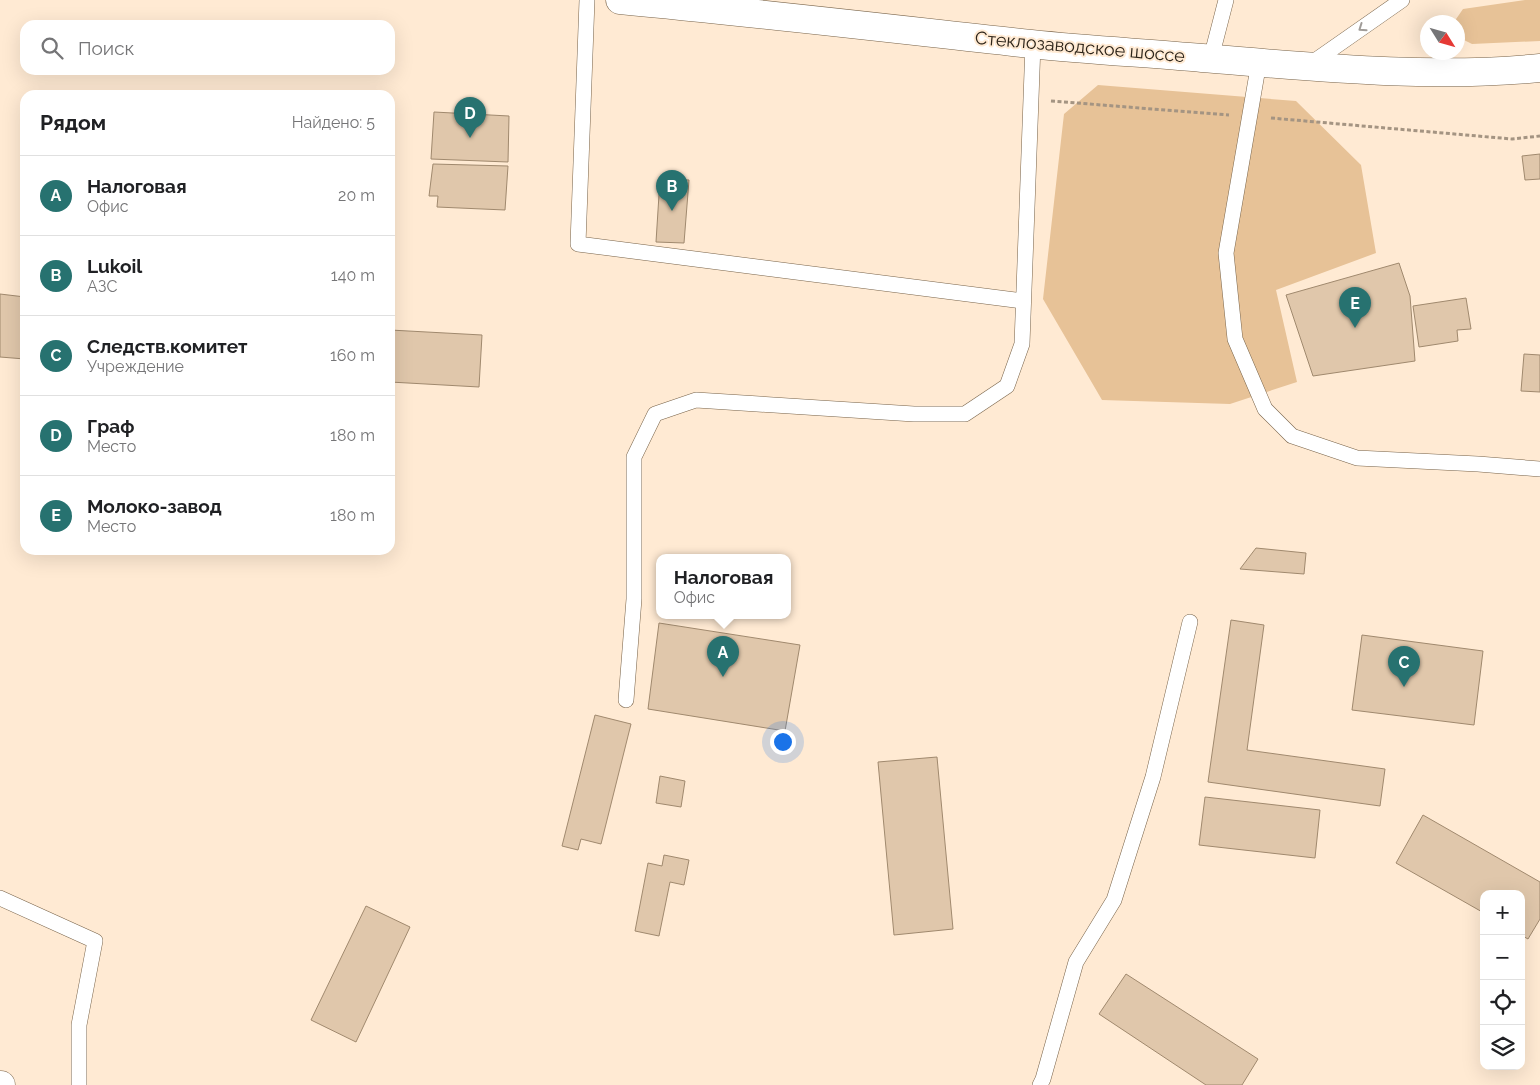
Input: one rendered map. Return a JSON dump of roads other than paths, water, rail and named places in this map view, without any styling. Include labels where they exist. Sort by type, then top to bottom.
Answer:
[{"type":"main road","name":"Стеклозаводское шоссе","points":[[620,0],[808,18],[1033,44],[1308,66],[1363,70],[1450,72],[1540,68]]},
{"type":"lane","points":[[587,0],[578,244],[1023,301]]},
{"type":"lane","points":[[1211,58],[1226,0]]},
{"type":"lane","points":[[1308,66],[1402,0]]},
{"type":"lane","points":[[626,700],[634,599],[634,457],[654,414],[696,400],[914,414],[965,414],[1006,386],[1022,344],[1033,44]]},
{"type":"lane","points":[[1259,62],[1226,253],[1234,339],[1264,409],[1292,436],[1357,458],[1540,469]]},
{"type":"lane","points":[[1040,1085],[1076,962],[1114,900],[1153,777],[1190,622]]},
{"type":"lane","points":[[0,898],[95,941],[79,1025],[79,1085]]},
{"type":"place","name":"Граф","points":[[470,138]]},
{"type":"place","name":"Lukoil","points":[[672,211]]},
{"type":"place","name":"Молоко-завод","points":[[1355,328]]},
{"type":"place","name":"Налоговая","points":[[723,677]]},
{"type":"place","name":"Следств.комитет","points":[[1404,687]]}]
